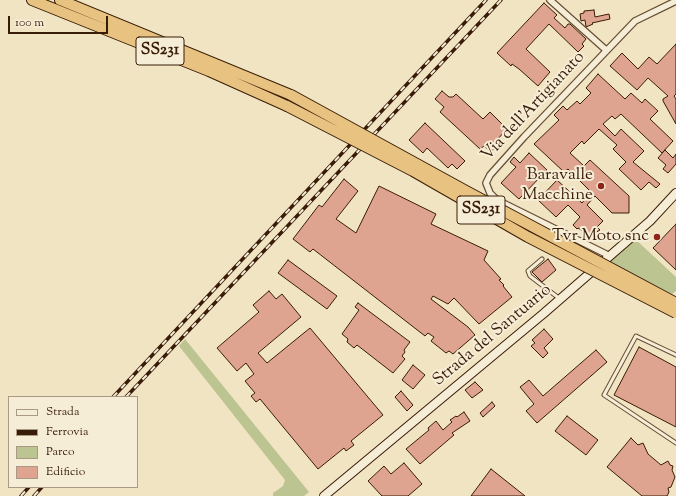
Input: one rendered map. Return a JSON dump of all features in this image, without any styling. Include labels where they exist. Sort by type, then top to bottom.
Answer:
[{"type":"highway","name":"SS231","points":[[32,0],[209,71],[287,106],[413,171],[535,240],[676,313]]},
{"type":"highway","name":"SS231","points":[[60,0],[291,95],[466,191],[676,303]]},
{"type":"street","name":"Via dell'Artigianato","points":[[550,0],[606,50]]},
{"type":"street","name":"Via dell'Artigianato","points":[[610,256],[497,200],[490,193],[486,183],[490,175],[606,50],[635,21],[676,1]]},
{"type":"street","name":"Strada del Santuario","points":[[324,496],[498,352],[610,256],[650,221],[676,193]]},
{"type":"lane","points":[[542,259],[528,271],[530,276],[560,298]]},
{"type":"lane","points":[[676,355],[636,336],[604,395],[676,443]]},
{"type":"green space","points":[[635,239],[676,277],[676,291],[672,294],[609,262]]},
{"type":"green space","points":[[185,339],[309,492],[304,496],[273,496],[273,493],[283,486],[285,480],[179,346]]},
{"type":"building","points":[[544,3],[557,15],[554,18],[565,28],[568,24],[570,24],[586,39],[582,44],[584,46],[578,52],[549,24],[526,49],[550,72],[538,86],[519,69],[512,64],[511,66],[497,53]]},
{"type":"building","points":[[594,10],[595,17],[609,14],[610,19],[592,23],[593,24],[586,27],[585,20],[581,21],[580,14],[584,13],[584,11]]},
{"type":"building","points":[[676,44],[676,94],[674,96],[676,99],[676,124],[663,101],[663,99],[668,96],[648,78],[637,90],[610,66],[622,53],[638,69],[649,57],[657,64]]},
{"type":"building","points":[[598,74],[625,99],[631,93],[642,103],[645,99],[658,111],[650,119],[673,141],[662,153],[621,114],[615,119],[612,116],[603,124],[615,136],[621,129],[644,151],[633,162],[660,184],[656,188],[649,182],[641,190],[619,169],[626,162],[613,149],[617,145],[599,129],[584,144],[582,141],[570,153],[584,166],[590,160],[629,196],[629,213],[612,213],[595,196],[587,205],[603,221],[597,227],[600,230],[590,234],[578,228],[577,229],[573,225],[580,217],[568,205],[556,217],[538,200],[557,180],[582,203],[591,192],[568,169],[564,172],[534,144],[559,120],[554,115],[563,106],[567,110],[577,101],[580,104],[591,93],[586,88]]},
{"type":"building","points":[[442,91],[449,97],[453,97],[456,94],[483,119],[490,112],[503,125],[501,127],[505,131],[496,141],[499,143],[491,152],[484,146],[480,149],[440,112],[444,107],[435,99]]},
{"type":"building","points":[[425,123],[465,161],[457,169],[452,164],[448,168],[427,148],[423,153],[409,140]]},
{"type":"building","points":[[665,150],[673,158],[676,154],[676,164],[668,173],[663,169],[666,165],[658,158]]},
{"type":"building","points":[[529,153],[547,170],[519,199],[501,183],[516,167],[510,162],[514,157],[520,163]]},
{"type":"building","points":[[344,179],[358,191],[336,219],[356,233],[379,186],[436,214],[431,224],[488,251],[484,260],[501,279],[499,280],[512,297],[479,324],[454,298],[448,304],[433,296],[431,299],[468,327],[475,335],[453,354],[449,351],[446,353],[431,341],[434,337],[428,333],[425,336],[313,249],[310,252],[293,239],[319,205],[322,207]]},
{"type":"building","points":[[676,224],[676,270],[653,248]]},
{"type":"building","points":[[548,259],[556,270],[542,282],[532,272]]},
{"type":"building","points":[[288,260],[337,296],[327,309],[278,273]]},
{"type":"building","points":[[269,291],[276,299],[282,294],[301,317],[258,353],[267,363],[310,328],[383,415],[351,441],[354,445],[346,451],[344,448],[318,469],[260,399],[256,402],[251,396],[255,393],[245,381],[254,374],[246,363],[237,371],[217,348],[259,312],[253,305]]},
{"type":"building","points":[[358,303],[410,342],[404,350],[405,352],[402,356],[405,359],[393,373],[357,345],[354,348],[347,342],[348,339],[342,334],[359,310],[355,307]]},
{"type":"building","points":[[544,329],[553,339],[544,348],[548,353],[543,358],[531,346],[535,343],[532,340]]},
{"type":"building","points":[[639,347],[676,367],[676,427],[614,395]]},
{"type":"building","points":[[596,350],[607,362],[537,423],[526,411],[534,404],[520,387],[529,380],[543,396]]},
{"type":"building","points":[[413,365],[425,375],[413,389],[402,380]]},
{"type":"building","points":[[475,382],[483,390],[472,398],[465,390]]},
{"type":"building","points":[[401,391],[413,405],[407,411],[395,397]]},
{"type":"building","points":[[492,402],[495,406],[483,417],[480,413]]},
{"type":"building","points":[[464,412],[470,421],[452,433],[454,435],[420,464],[406,449],[429,430],[428,428],[436,421],[443,430],[452,422],[450,420]]},
{"type":"building","points":[[567,416],[598,440],[586,455],[555,431]]},
{"type":"building","points":[[631,438],[638,445],[643,443],[648,454],[661,465],[668,461],[670,465],[673,466],[672,470],[675,477],[671,487],[668,488],[669,492],[667,496],[642,496],[607,467]]},
{"type":"building","points":[[404,463],[422,484],[408,496],[382,496],[368,481],[384,466],[391,474]]},
{"type":"building","points":[[491,469],[525,496],[471,496]]},
{"type":"railway","points":[[114,396],[486,0]]},
{"type":"railway","points":[[127,396],[501,0]]},
{"type":"railway","points":[[21,496],[28,488]]},
{"type":"railway","points":[[34,496],[41,488]]},
{"type":"place","name":"Baravalle Macchine","points":[[601,186]]},
{"type":"place","name":"Tvr Moto snc","points":[[657,237]]}]
